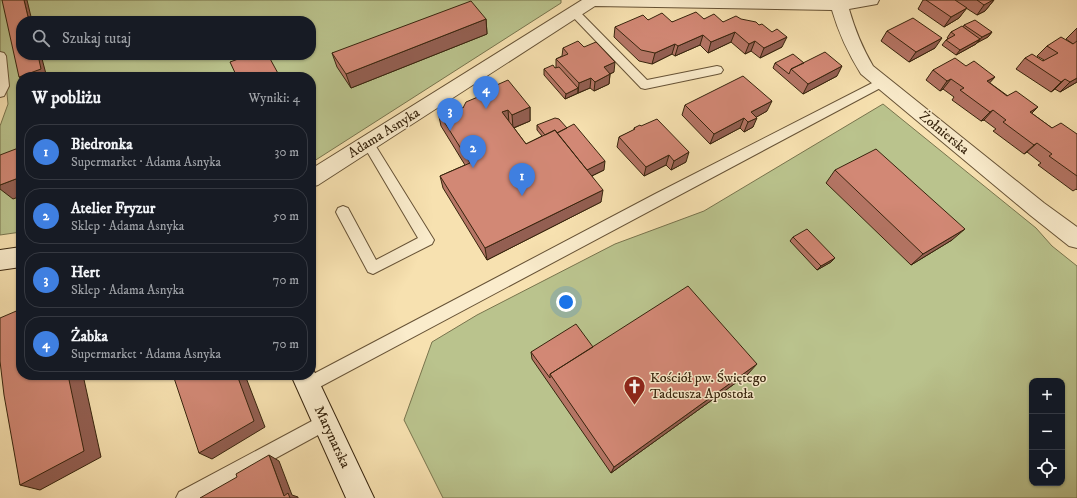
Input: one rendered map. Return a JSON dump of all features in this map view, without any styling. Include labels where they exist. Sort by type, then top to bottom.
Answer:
[{"type":"street","name":"Adama Asnyka","points":[[316,176],[591,1],[665,0],[840,2],[871,0]]},
{"type":"street","name":"Żołnierska","points":[[840,2],[847,33],[855,51],[868,70],[1037,209],[1077,239]]},
{"type":"street","points":[[0,260],[16,258]]},
{"type":"street","name":"Marynarska","points":[[306,380],[360,498]]},
{"type":"lane","points":[[574,12],[645,85],[717,70]]},
{"type":"lane","points":[[0,56],[3,86],[0,93]]},
{"type":"lane","points":[[316,375],[620,219],[882,82]]},
{"type":"lane","points":[[343,212],[373,268],[428,240],[368,143]]},
{"type":"lane","points":[[185,498],[325,422]]},
{"type":"green space","points":[[0,0],[561,0],[561,3],[316,160],[316,72],[16,72],[16,233],[0,235],[0,126],[8,104],[5,73],[0,74]]},
{"type":"green space","points":[[883,104],[1036,228],[1052,246],[1077,266],[1077,498],[443,498],[404,420],[432,342],[477,315],[615,244],[704,211]]},
{"type":"building","points":[[2,0],[24,0],[28,16],[16,16],[16,60],[39,60],[41,69],[33,72],[18,72]]},
{"type":"building","points":[[926,0],[955,0],[967,8],[951,17]]},
{"type":"building","points":[[977,0],[993,0],[984,5]]},
{"type":"building","points":[[471,1],[486,19],[346,74],[332,53]]},
{"type":"building","points":[[696,12],[704,19],[714,14],[723,22],[736,16],[741,19],[756,22],[759,25],[762,24],[772,32],[777,29],[787,37],[764,48],[755,41],[749,44],[735,32],[711,42],[703,35],[678,46],[675,44],[655,53],[641,50],[615,27],[643,15],[648,20],[662,13],[672,22]]},
{"type":"building","points":[[913,18],[942,38],[916,52],[887,31]]},
{"type":"building","points":[[975,20],[992,32],[982,37],[964,25]]},
{"type":"building","points":[[962,26],[980,39],[960,50],[946,40],[955,35],[951,32]]},
{"type":"building","points":[[1061,37],[1073,44],[1077,41],[1077,78],[1070,82],[1065,79],[1061,82],[1025,58],[1032,54],[1043,61],[1058,53],[1047,46]]},
{"type":"building","points":[[578,41],[584,47],[596,42],[615,62],[604,67],[610,74],[595,82],[591,78],[579,83],[556,59],[568,54],[563,48]]},
{"type":"building","points":[[825,52],[842,66],[808,84],[791,69]]},
{"type":"building","points":[[793,54],[804,63],[791,69],[789,74],[775,63]]},
{"type":"building","points":[[955,58],[966,66],[974,61],[995,77],[987,81],[1007,96],[1016,91],[1038,107],[1030,112],[1052,128],[1061,123],[1077,134],[1077,176],[1049,156],[1052,154],[1037,143],[1034,145],[1003,122],[1006,120],[993,110],[990,112],[960,90],[964,88],[951,79],[947,81],[933,70]]},
{"type":"building","points":[[235,60],[271,60],[277,72],[235,72],[230,62]]},
{"type":"building","points":[[553,65],[555,68],[559,67],[578,88],[566,94],[544,69]]},
{"type":"building","points":[[743,76],[772,101],[751,112],[757,118],[748,122],[744,118],[714,134],[685,105]]},
{"type":"building","points":[[508,80],[530,107],[512,115],[508,110],[502,112],[526,144],[555,130],[603,190],[485,248],[440,176],[470,163],[438,112],[454,106],[463,108],[466,102],[492,91],[490,88]]},
{"type":"building","points":[[555,118],[559,119],[567,128],[557,133],[555,130],[545,135],[537,125]]},
{"type":"building","points":[[657,119],[689,152],[674,161],[669,155],[646,167],[619,137],[640,125],[641,126]]},
{"type":"building","points":[[574,124],[605,161],[587,170],[557,133]]},
{"type":"building","points":[[16,149],[16,179],[0,185],[0,155]]},
{"type":"building","points":[[876,149],[965,229],[923,254],[835,170]]},
{"type":"building","points":[[807,229],[835,258],[821,266],[793,237]]},
{"type":"building","name":"Kościół pw. Świętego Tadeusza Apostoła","points":[[688,286],[757,364],[614,467],[550,374]]},
{"type":"building","points":[[16,311],[16,380],[69,380],[84,451],[20,485],[4,395],[0,361],[0,318]]},
{"type":"building","points":[[576,324],[593,347],[550,374],[550,378],[531,352]]},
{"type":"building","points":[[175,380],[239,380],[254,421],[199,453]]},
{"type":"building","points":[[269,455],[284,496],[288,493],[290,498],[200,498],[237,477],[236,474]]},
{"type":"place","name":"Żabka","points":[[486,109]]},
{"type":"place","name":"Hert","points":[[450,131]]},
{"type":"place","name":"Atelier Fryzur","points":[[473,168]]},
{"type":"place","name":"Biedronka","points":[[522,196]]},
{"type":"place","name":"Kościół pw. Świętego Tadeusza Apostoła","points":[[634,406]]}]
